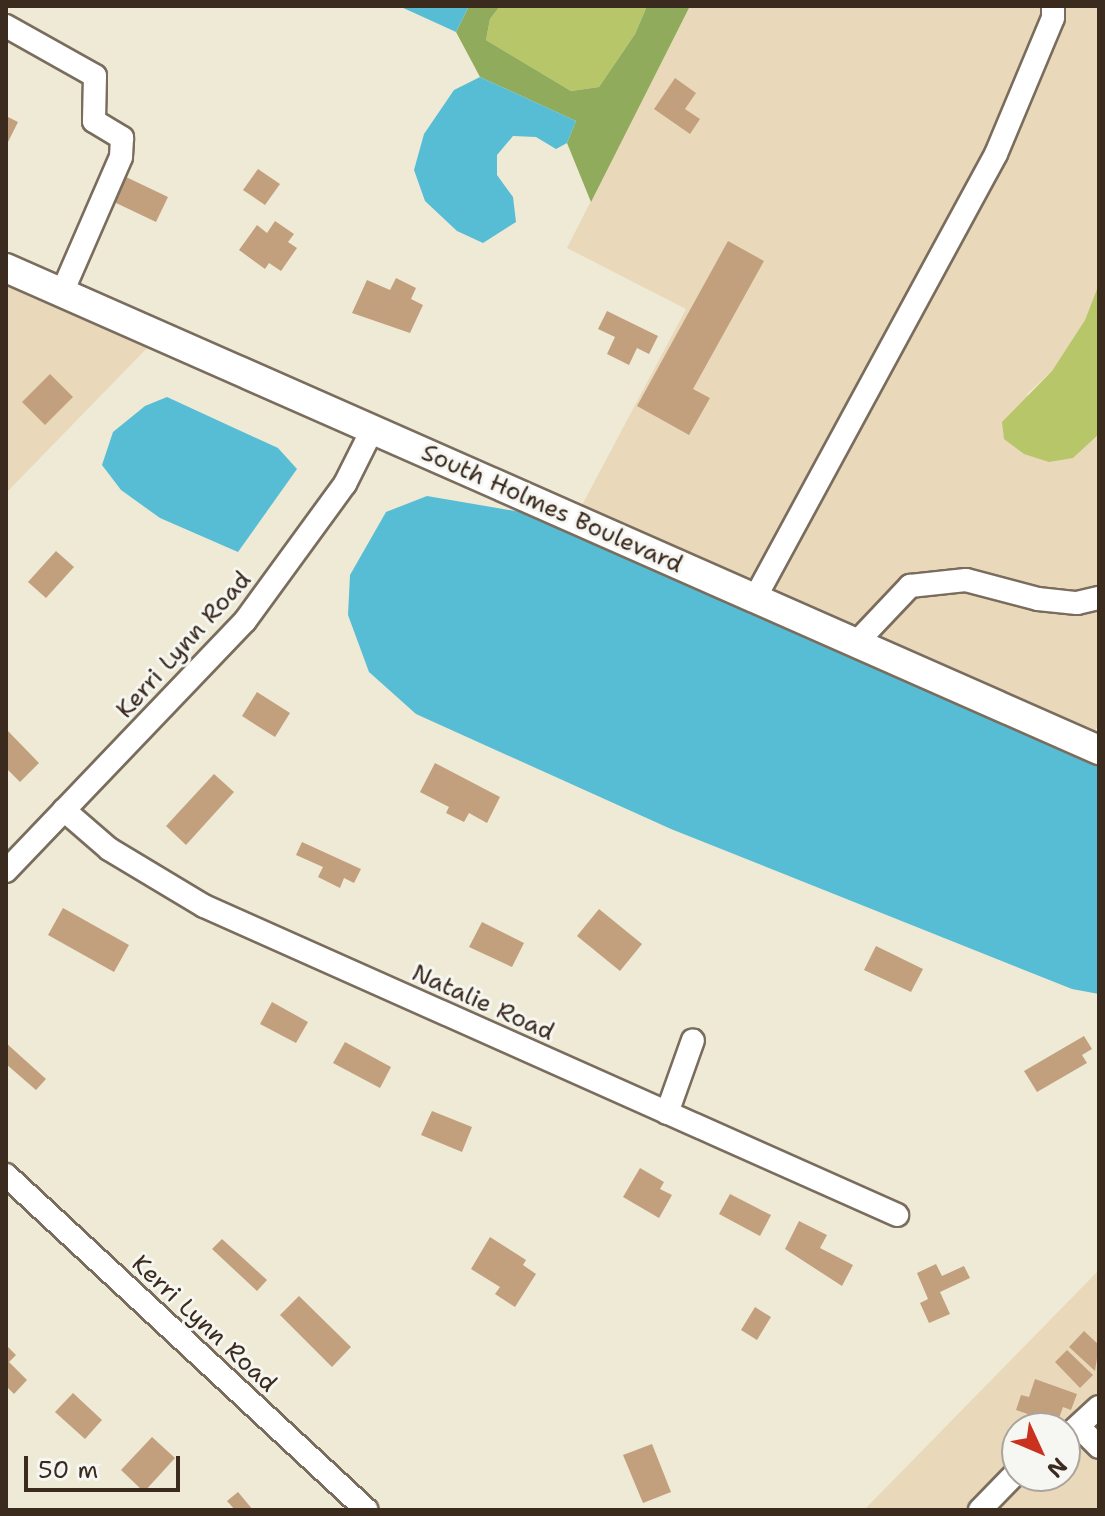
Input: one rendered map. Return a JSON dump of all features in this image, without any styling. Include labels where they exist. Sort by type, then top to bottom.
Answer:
[{"type":"main road","name":"South Holmes Boulevard","points":[[6,268],[1099,750]]},
{"type":"street","points":[[755,598],[996,154],[1053,18],[1053,6]]},
{"type":"street","points":[[6,26],[95,76],[94,121],[122,138],[121,157],[62,293]]},
{"type":"street","name":"Kerri Lynn Road","points":[[6,871],[245,621],[345,484],[372,430]]},
{"type":"street","points":[[856,643],[910,586],[966,580],[1038,599],[1077,603],[1099,598]]},
{"type":"street","name":"Natalie Road","points":[[64,810],[109,849],[204,906],[897,1215]]},
{"type":"street","points":[[667,1113],[693,1040]]},
{"type":"street","name":"Kerri Lynn Road","points":[[6,1175],[366,1510]]},
{"type":"street","points":[[1081,1424],[1099,1407]]},
{"type":"street","points":[[1081,1437],[1099,1447]]},
{"type":"street","points":[[980,1510],[1001,1488]]},
{"type":"shaded area","points":[[690,6],[1099,6],[1099,284],[1085,320],[1052,371],[1027,394],[1073,458],[1099,434],[1099,722],[1093,736],[580,509],[686,309],[567,248]]},
{"type":"shaded area","points":[[6,280],[151,344],[6,493]]},
{"type":"shaded area","points":[[1099,1270],[1099,1510],[864,1510]]},
{"type":"green space","points":[[469,6],[500,6],[490,19],[486,40],[571,91],[599,87],[635,34],[647,6],[690,6],[591,202],[567,143],[576,121],[480,77],[456,32]]},
{"type":"green space","points":[[500,6],[647,6],[635,34],[599,87],[571,91],[486,40],[490,19]]},
{"type":"green space","points":[[1099,284],[1099,434],[1073,458],[1049,462],[1024,454],[1004,439],[1002,422],[1052,371],[1085,320]]},
{"type":"water","points":[[399,6],[469,6],[456,32]]},
{"type":"water","points":[[480,77],[576,121],[567,143],[556,149],[536,137],[513,136],[497,155],[497,175],[513,197],[516,222],[483,243],[457,231],[425,201],[414,170],[424,134],[454,90]]},
{"type":"water","points":[[167,397],[278,448],[297,469],[238,552],[160,518],[121,490],[102,465],[113,432],[145,406]]},
{"type":"water","points":[[427,496],[538,515],[1099,762],[1099,994],[1072,989],[671,829],[416,714],[369,672],[348,615],[350,575],[386,512]]},
{"type":"building","points":[[675,78],[696,93],[685,109],[700,119],[690,134],[654,109]]},
{"type":"building","points":[[6,116],[18,122],[6,146]]},
{"type":"building","points":[[258,169],[280,184],[265,205],[243,190]]},
{"type":"building","points":[[126,177],[168,197],[156,222],[114,202]]},
{"type":"building","points":[[275,221],[294,234],[288,242],[297,248],[281,271],[269,263],[265,269],[239,250],[257,225],[267,233]]},
{"type":"building","points":[[728,241],[764,261],[693,389],[710,398],[689,435],[637,406]]},
{"type":"building","points":[[396,278],[416,288],[411,299],[423,305],[410,333],[352,313],[367,280],[390,290]]},
{"type":"building","points":[[607,311],[658,336],[649,354],[637,348],[629,365],[607,354],[615,337],[598,329]]},
{"type":"building","points":[[50,374],[73,397],[45,425],[22,402]]},
{"type":"building","points":[[56,551],[74,567],[46,598],[28,582]]},
{"type":"building","points":[[257,692],[290,713],[275,737],[242,716]]},
{"type":"building","points":[[6,729],[39,763],[20,782],[6,768]]},
{"type":"building","points":[[435,763],[500,797],[487,823],[469,813],[464,822],[446,813],[449,807],[420,792]]},
{"type":"building","points":[[214,774],[234,792],[186,845],[166,826]]},
{"type":"building","points":[[302,842],[361,869],[354,883],[344,878],[340,888],[318,877],[323,867],[296,855]]},
{"type":"building","points":[[63,908],[129,945],[114,972],[48,935]]},
{"type":"building","points":[[599,909],[642,944],[620,971],[577,936]]},
{"type":"building","points":[[482,922],[524,943],[512,967],[469,947]]},
{"type":"building","points":[[876,946],[923,969],[911,992],[864,970]]},
{"type":"building","points":[[272,1002],[308,1022],[296,1043],[260,1024]]},
{"type":"building","points":[[1084,1036],[1092,1049],[1082,1055],[1087,1063],[1037,1092],[1024,1071]]},
{"type":"building","points":[[345,1042],[391,1067],[380,1088],[333,1063]]},
{"type":"building","points":[[6,1043],[46,1079],[36,1090],[6,1064]]},
{"type":"building","points":[[432,1111],[472,1127],[462,1152],[421,1135]]},
{"type":"building","points":[[640,1168],[664,1182],[660,1189],[672,1195],[659,1218],[623,1197]]},
{"type":"building","points":[[730,1194],[771,1215],[760,1236],[719,1214]]},
{"type":"building","points":[[799,1221],[827,1235],[820,1248],[853,1265],[842,1286],[785,1249]]},
{"type":"building","points":[[490,1237],[526,1260],[523,1265],[536,1274],[515,1307],[495,1294],[500,1287],[471,1269]]},
{"type":"building","points":[[222,1239],[267,1280],[257,1291],[212,1249]]},
{"type":"building","points":[[936,1264],[942,1276],[964,1266],[970,1278],[940,1292],[950,1314],[929,1323],[920,1303],[928,1299],[917,1273]]},
{"type":"building","points":[[299,1296],[351,1347],[332,1367],[280,1315]]},
{"type":"building","points":[[755,1307],[771,1317],[757,1340],[741,1330]]},
{"type":"building","points":[[1084,1331],[1099,1345],[1095,1371],[1069,1347]]},
{"type":"building","points":[[6,1345],[16,1355],[9,1362],[27,1380],[14,1394],[6,1386]]},
{"type":"building","points":[[1067,1350],[1093,1375],[1080,1388],[1055,1362]]},
{"type":"building","points":[[1035,1379],[1077,1394],[1071,1410],[1063,1407],[1061,1412],[1016,1410],[1021,1395],[1029,1397]]},
{"type":"building","points":[[73,1393],[102,1420],[85,1439],[55,1412]]},
{"type":"building","points":[[152,1437],[175,1458],[144,1492],[121,1470]]},
{"type":"building","points":[[652,1444],[671,1492],[643,1503],[623,1455]]},
{"type":"building","points":[[238,1492],[253,1510],[235,1510],[227,1501]]}]
